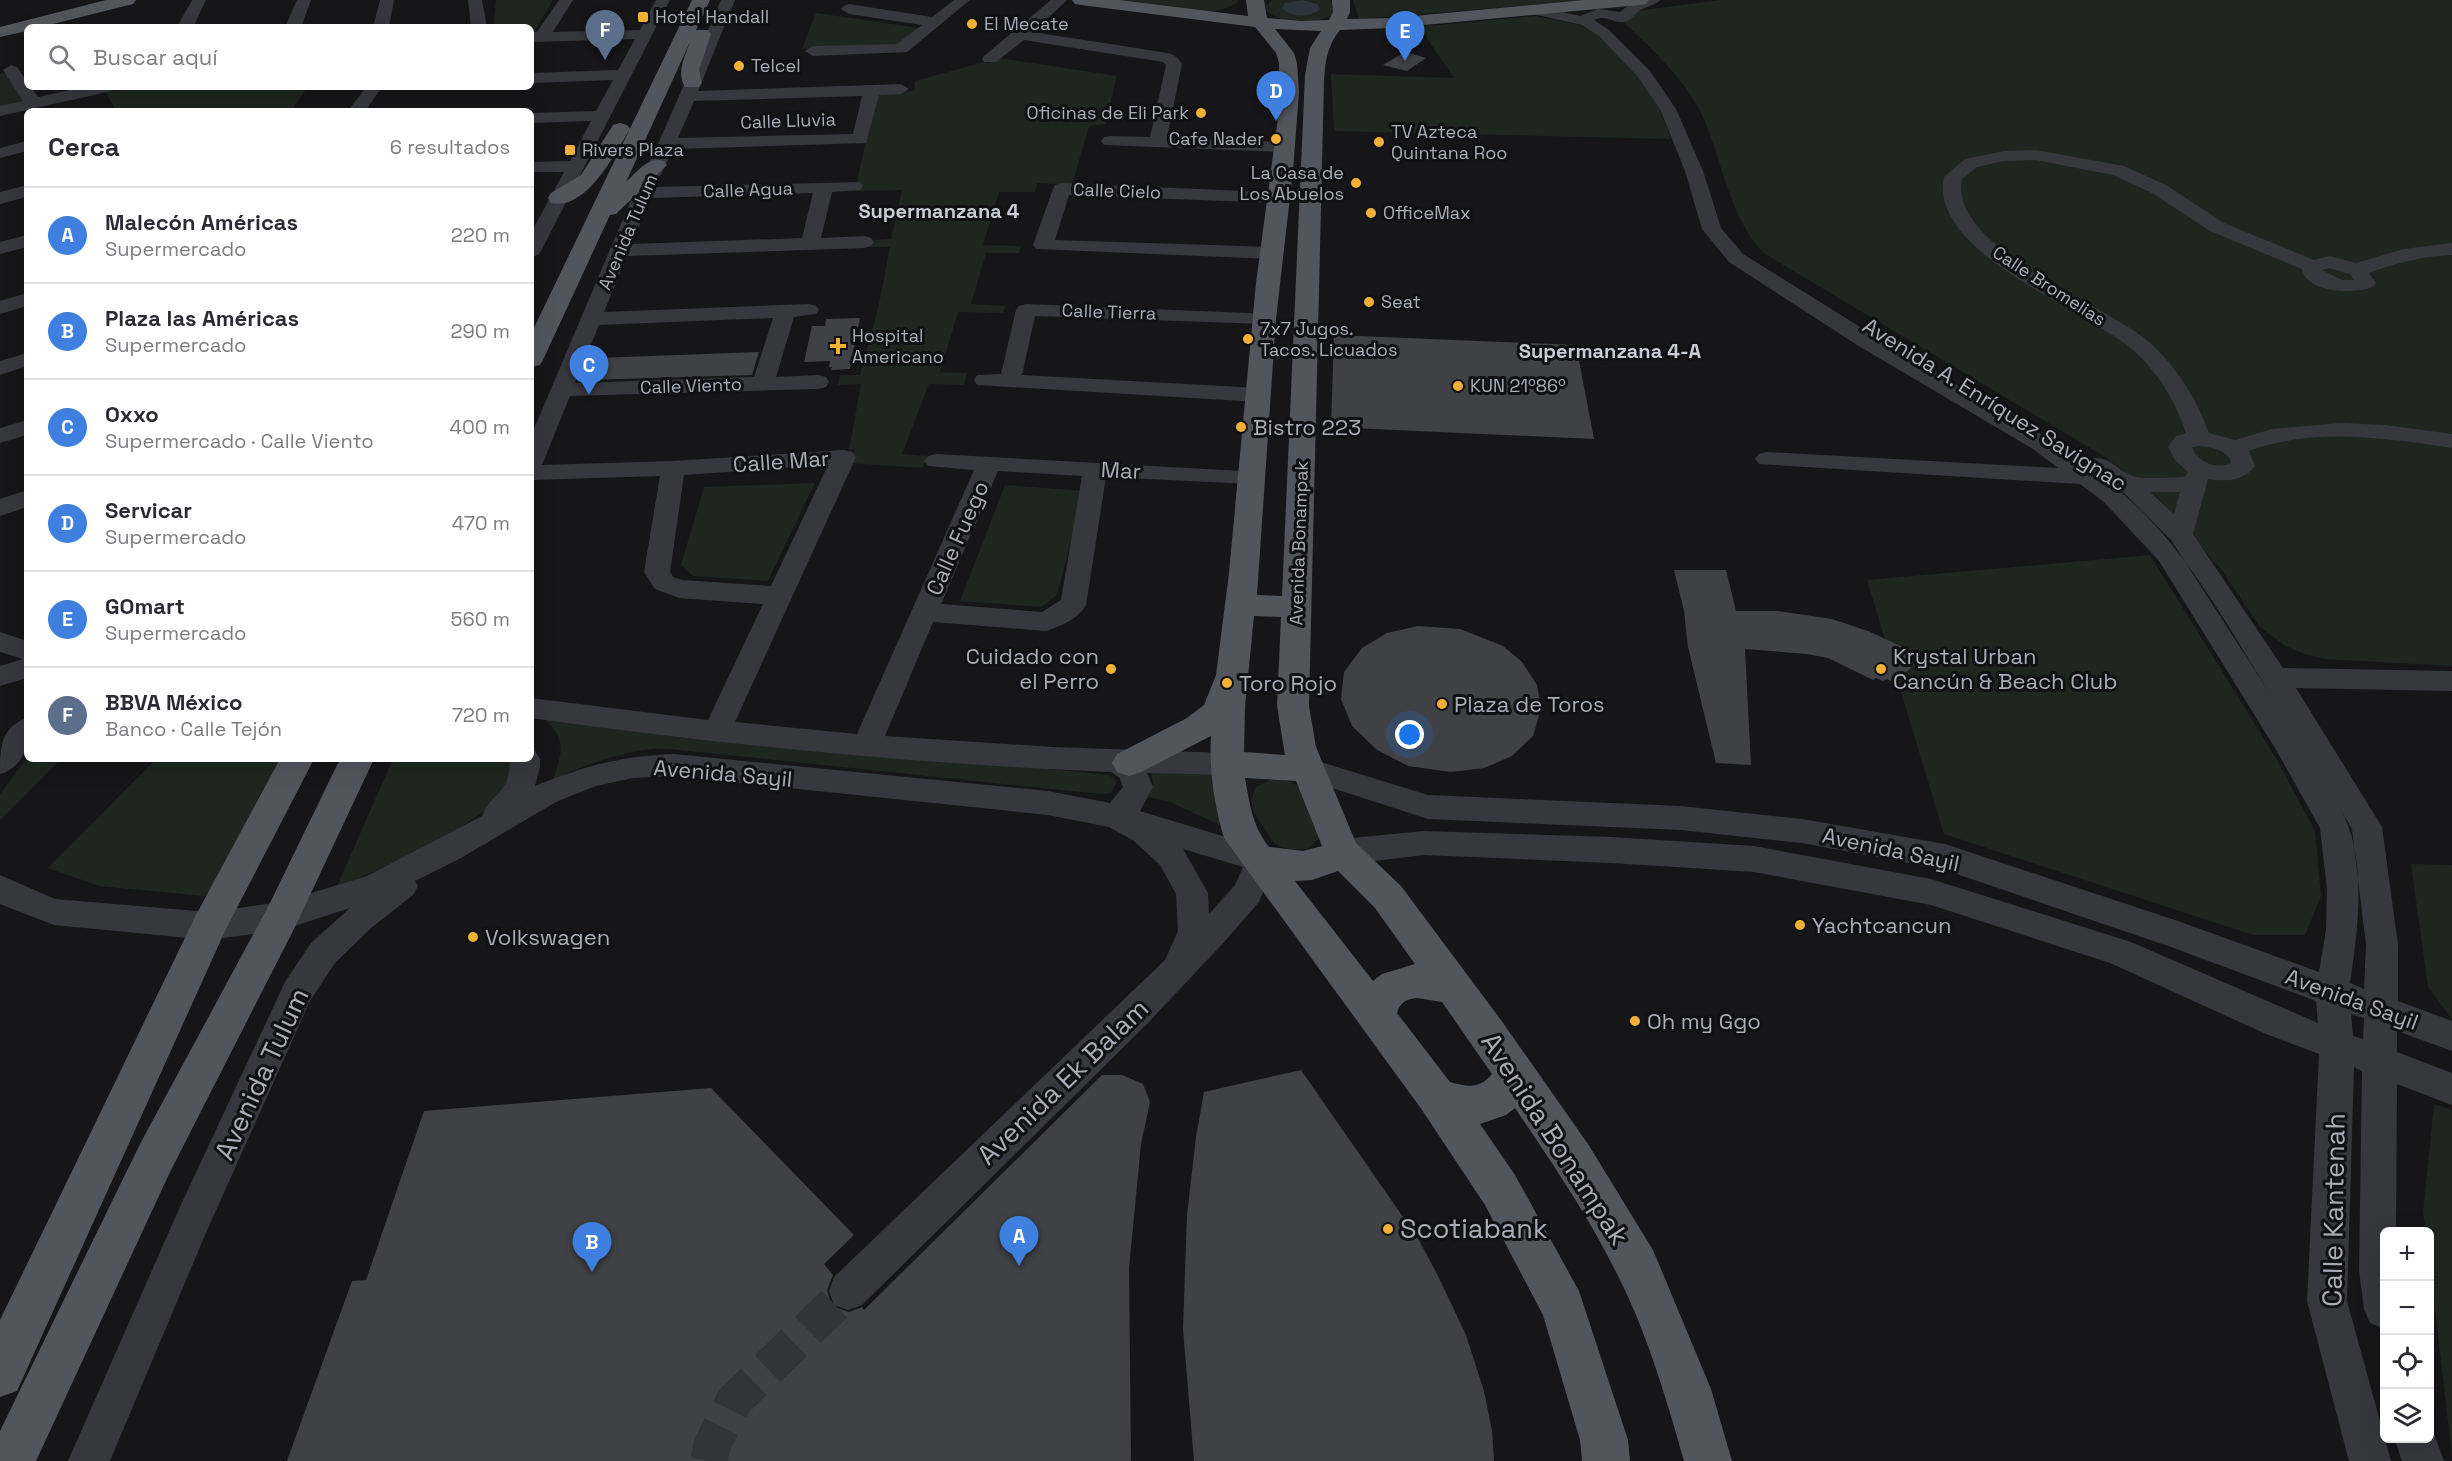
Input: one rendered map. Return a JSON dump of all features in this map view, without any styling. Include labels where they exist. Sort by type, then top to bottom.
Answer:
[{"type":"main road","points":[[0,29],[81,2],[127,0]]},
{"type":"main road","points":[[534,314],[686,0]]},
{"type":"main road","name":"Avenida Tulum","points":[[534,354],[701,0]]},
{"type":"main road","points":[[690,90],[690,70],[714,0]]},
{"type":"main road","points":[[1081,0],[1219,19],[1244,28],[1286,54]]},
{"type":"main road","points":[[1170,13],[1216,13],[1235,7],[1242,0]]},
{"type":"main road","points":[[1219,19],[1257,12],[1290,26],[1332,16],[1398,22],[1640,0]]},
{"type":"main road","points":[[1371,7],[1376,12],[1398,22]]},
{"type":"main road","points":[[1257,12],[1286,54]]},
{"type":"main road","name":"Avenida Bonampak","points":[[1261,861],[1242,838],[1231,803],[1228,764],[1232,664],[1241,604],[1265,318],[1287,136],[1332,16]]},
{"type":"main road","points":[[1317,56],[1348,38],[1398,22]]},
{"type":"main road","name":"Avenida Bonampak","points":[[1286,54],[1314,125],[1293,706],[1299,747],[1342,852],[1388,897],[1487,1033],[1573,1158],[1637,1266],[1687,1389],[1708,1461]]},
{"type":"main road","points":[[1287,136],[1302,120],[1314,125]]},
{"type":"main road","points":[[559,198],[589,179],[625,122]]},
{"type":"main road","points":[[598,218],[657,165]]},
{"type":"main road","points":[[1241,604],[1297,607]]},
{"type":"main road","points":[[1124,762],[1199,727],[1218,712],[1232,664]]},
{"type":"main road","points":[[0,1374],[209,926],[295,762]]},
{"type":"main road","points":[[11,1461],[155,1158],[282,916],[356,762]]},
{"type":"main road","points":[[1228,764],[1308,769]]},
{"type":"main road","points":[[1261,861],[1295,868],[1314,866],[1342,852]]},
{"type":"main road","points":[[1261,861],[1436,1096],[1500,1190],[1563,1307],[1604,1440],[1606,1461]]},
{"type":"main road","points":[[1377,1016],[1385,995],[1405,982],[1426,980],[1453,989]]},
{"type":"main road","points":[[1436,1096],[1460,1105],[1484,1105],[1503,1093],[1510,1084],[1513,1072]]},
{"type":"street","points":[[186,24],[199,0]]},
{"type":"street","points":[[294,24],[304,0]]},
{"type":"street","points":[[382,24],[387,0]]},
{"type":"street","points":[[475,0],[479,24]]},
{"type":"street","points":[[537,37],[566,0]]},
{"type":"street","points":[[534,238],[538,220],[559,198],[663,0]]},
{"type":"street","name":"Avenida Tulum","points":[[534,457],[643,193],[667,144],[728,0]]},
{"type":"street","points":[[813,51],[901,50],[963,0]]},
{"type":"street","points":[[990,59],[1060,0]]},
{"type":"street","points":[[1587,22],[1588,16],[1601,13],[1622,18],[1636,6],[1653,0]]},
{"type":"street","points":[[849,9],[936,22]]},
{"type":"street","name":"Avenida A. Enríquez Savignac","points":[[1533,10],[1587,22],[1604,33],[1644,74],[1668,109],[1694,171],[1712,229],[1736,258],[1865,340],[2041,444],[2113,497],[2168,555],[2285,740],[2334,827],[2343,890],[2342,930],[2332,991]]},
{"type":"street","name":"Avenida A. Enríquez Savignac","points":[[1622,18],[1640,48],[1672,84],[1693,124],[1730,226],[1738,240],[1753,255],[2058,438],[2128,484],[2180,534],[2276,678],[2367,827],[2382,945],[2380,1061]]},
{"type":"street","points":[[537,37],[646,34]]},
{"type":"street","points":[[1021,35],[1168,58],[1174,64],[1157,143]]},
{"type":"street","points":[[13,70],[24,88]]},
{"type":"street","points":[[534,78],[624,75]]},
{"type":"street","name":"Calle Lluvia","points":[[690,90],[872,91],[901,89]]},
{"type":"street","points":[[25,90],[33,103]]},
{"type":"street","points":[[0,111],[92,90]]},
{"type":"street","points":[[358,108],[372,90]]},
{"type":"street","name":"Calle Lluvia","points":[[667,144],[860,139],[872,91]]},
{"type":"street","points":[[534,118],[602,116]]},
{"type":"street","points":[[1110,141],[1157,143],[1287,136]]},
{"type":"street","points":[[0,153],[24,147]]},
{"type":"street","name":"Calle Bromelias","points":[[2199,438],[2195,425],[2169,377],[2140,345],[2098,316],[2004,260],[1982,242],[1962,219],[1950,196],[1953,177],[1971,164],[2004,156],[2036,154],[2118,170],[2159,189],[2217,227],[2312,266],[2330,262],[2357,270],[2393,257],[2422,250],[2452,249]]},
{"type":"street","points":[[534,167],[575,166]]},
{"type":"street","name":"Calle Agua","points":[[643,193],[854,186]]},
{"type":"street","points":[[810,244],[824,187]]},
{"type":"street","name":"Calle Cielo","points":[[1272,253],[1043,245],[1062,189],[1280,197]]},
{"type":"street","points":[[0,198],[24,192]]},
{"type":"street","points":[[0,248],[24,242]]},
{"type":"street","points":[[620,250],[864,242]]},
{"type":"street","points":[[0,308],[24,300]]},
{"type":"street","points":[[591,319],[809,310]]},
{"type":"street","name":"Calle Tierra","points":[[1010,381],[1026,310],[1265,318]]},
{"type":"street","points":[[763,383],[785,311]]},
{"type":"street","points":[[0,368],[24,360]]},
{"type":"street","points":[[985,380],[1259,395]]},
{"type":"street","name":"Calle Viento","points":[[563,390],[818,382]]},
{"type":"street","points":[[0,436],[24,428]]},
{"type":"street","points":[[2233,449],[2271,436],[2327,430],[2356,429],[2452,441]]},
{"type":"street","points":[[2128,484],[2197,476],[2218,473],[2238,471],[2243,466],[2243,460],[2233,449],[2221,443],[2199,438],[2184,441],[2180,447],[2197,476],[2180,534]]},
{"type":"street","name":"Calle Mar","points":[[534,473],[673,468],[844,457],[716,732]]},
{"type":"street","points":[[1767,459],[2086,477]]},
{"type":"street","points":[[936,461],[989,464]]},
{"type":"street","name":"Mar","points":[[989,464],[1252,477]]},
{"type":"street","name":"Calle Fuego","points":[[866,746],[989,464]]},
{"type":"street","points":[[673,468],[657,572],[664,583],[679,589],[781,596]]},
{"type":"street","name":"Calle Fuego","points":[[925,612],[1046,622],[1073,605],[1095,469]]},
{"type":"street","points":[[0,508],[24,499]]},
{"type":"street","points":[[0,642],[24,650]]},
{"type":"street","points":[[0,676],[24,669]]},
{"type":"street","points":[[0,676],[24,673]]},
{"type":"street","points":[[2276,678],[2452,681]]},
{"type":"street","name":"Avenida Sayil","points":[[534,708],[716,732],[866,746],[1124,762],[1228,764]]},
{"type":"street","points":[[0,763],[24,733]]},
{"type":"street","name":"Avenida Tulum","points":[[89,1461],[192,1221],[297,992],[323,953],[360,918],[507,806],[522,780],[526,770],[525,762]]},
{"type":"street","points":[[1124,762],[1132,771],[1138,787],[1130,802],[1116,816],[1145,832],[1172,856],[1192,893],[1194,932],[1171,975]]},
{"type":"street","name":"Avenida Sayil","points":[[54,912],[209,926],[282,916],[376,886],[450,849],[546,794],[592,776],[633,766],[674,765],[1048,803],[1116,816],[1261,861]]},
{"type":"street","name":"Avenida Sayil","points":[[1308,769],[1428,807],[1681,818],[1803,831],[1945,857],[2178,935],[2452,1036]]},
{"type":"street","points":[[1556,813],[1567,821],[1569,830],[1567,848]]},
{"type":"street","name":"Avenida Sayil","points":[[1342,852],[1424,843],[1567,848],[1755,859],[1931,892],[2119,952],[2278,1023],[2452,1089]]},
{"type":"street","name":"Avenida Ek Balam","points":[[848,1291],[1171,975],[1248,893],[1261,861]]},
{"type":"street","points":[[0,888],[15,897],[54,912]]},
{"type":"street","points":[[0,913],[54,912]]},
{"type":"street","name":"Calle Kantenah","points":[[2332,991],[2337,1045],[2327,1301],[2370,1461]]},
{"type":"street","name":"Calle Kantenah","points":[[2380,1061],[2377,1238],[2380,1281]]},
{"type":"street","points":[[2417,1443],[2423,1461]]},
{"type":"shaded area","points":[[496,0],[553,0],[534,32],[534,24],[493,24]]},
{"type":"shaded area","points":[[1104,0],[1238,0],[1237,3],[1223,9],[1190,12]]},
{"type":"shaded area","points":[[1272,0],[1330,0],[1337,6],[1336,12],[1329,17],[1311,22],[1291,22],[1267,11],[1266,6]]},
{"type":"shaded area","points":[[1302,0],[1317,4],[1320,9],[1301,16],[1290,14],[1282,8],[1285,3]]},
{"type":"shaded area","points":[[1353,0],[1590,0],[1359,19]]},
{"type":"shaded area","points":[[1721,0],[2452,0],[2452,666],[2325,659],[2304,654],[2284,645],[2260,627],[2220,568],[2161,501],[2107,458],[1765,254],[1753,240],[1734,206],[1708,130],[1694,100],[1666,64],[1624,22],[1628,12]]},
{"type":"shaded area","points":[[816,13],[920,28],[894,48],[802,49]]},
{"type":"shaded area","points":[[1535,16],[1579,25],[1601,35],[1650,84],[1671,139],[1334,131],[1331,74],[1454,78],[1419,27]]},
{"type":"shaded area","points":[[999,58],[1117,76],[1105,124],[1089,126],[1072,185],[1037,183],[1035,192],[999,192],[983,245],[1021,246],[1019,253],[986,253],[971,304],[1005,306],[1003,313],[958,312],[940,372],[967,373],[964,385],[929,384],[902,454],[927,456],[923,468],[848,463],[855,449],[849,450],[861,384],[838,385],[840,375],[860,375],[879,304],[890,247],[871,247],[873,240],[891,239],[902,190],[855,191],[876,93],[914,91],[915,81],[984,62],[990,63]]},
{"type":"shaded area","points":[[0,74],[14,74],[30,99],[0,111]]},
{"type":"shaded area","points":[[123,90],[306,90],[293,108],[115,108],[105,92]]},
{"type":"shaded area","points":[[815,483],[768,581],[693,576],[681,565],[704,487]]},
{"type":"shaded area","points":[[1005,485],[1084,491],[1057,595],[1041,607],[960,601]]},
{"type":"shaded area","points":[[2150,555],[2276,758],[2315,831],[2321,896],[2305,935],[2253,935],[1944,834],[1867,580]]},
{"type":"shaded area","points":[[545,719],[1108,775],[1114,778],[1116,783],[1111,793],[1100,794],[659,749],[613,757],[553,780],[561,747],[557,734]]},
{"type":"shaded area","points":[[24,762],[58,762],[0,820],[0,794]]},
{"type":"shaded area","points":[[153,762],[284,762],[214,897],[99,886],[48,868]]},
{"type":"shaded area","points":[[392,762],[517,762],[514,777],[504,793],[486,810],[407,857],[337,886]]},
{"type":"shaded area","points":[[1151,771],[1225,774],[1231,830],[1170,802],[1148,797],[1153,783]]},
{"type":"shaded area","points":[[1278,779],[1288,781],[1302,789],[1311,801],[1323,826],[1319,839],[1307,849],[1290,850],[1275,844],[1254,813],[1251,800],[1256,787]]},
{"type":"shaded area","points":[[2411,864],[2452,865],[2452,1019],[2428,987]]},
{"type":"shaded area","points":[[2434,1104],[2452,1110],[2452,1457],[2434,1300],[2434,1227],[2425,1227],[2423,1213]]},
{"type":"building","points":[[1405,52],[1426,58],[1407,71],[1383,65]]},
{"type":"building","name":"Hospital Americano","points":[[860,318],[850,369],[831,370],[830,361],[804,362],[812,326],[825,326],[826,319]]},
{"type":"building","name":"KUN 21º86º","points":[[1334,335],[1576,345],[1594,439],[1331,427]]},
{"type":"building","points":[[759,352],[752,375],[587,380],[596,358]]},
{"type":"building","name":"Krystal Urban Cancún & Beach Club","points":[[1674,570],[1726,570],[1736,611],[1778,611],[1832,619],[1868,631],[1905,648],[1912,653],[1907,660],[1914,665],[1904,674],[1899,672],[1892,682],[1887,679],[1873,680],[1828,658],[1745,649],[1751,765],[1716,763],[1688,647],[1684,611]]},
{"type":"building","name":"Plaza de Toros","points":[[1418,626],[1460,629],[1503,646],[1522,662],[1537,685],[1541,709],[1533,736],[1512,756],[1484,768],[1451,772],[1408,766],[1377,750],[1352,726],[1341,699],[1344,672],[1362,648],[1387,633]]},
{"type":"building","points":[[1301,1070],[1419,1240],[1438,1276],[1466,1335],[1484,1391],[1492,1431],[1494,1461],[1194,1461],[1183,1329],[1187,1215],[1204,1092]]},
{"type":"building","points":[[1102,1075],[1122,1075],[1143,1084],[1150,1102],[1141,1144],[1129,1268],[1131,1461],[287,1461],[352,1281],[366,1280],[424,1111],[711,1088],[854,1235],[824,1264],[833,1275],[827,1290],[832,1306],[849,1312],[862,1307],[864,1310]]},
{"type":"tunnel","points":[[709,1461],[712,1445],[734,1401],[848,1291]]},
{"type":"place","name":"Hotel Handall","points":[[643,17]]},
{"type":"place","name":"El Mecate","points":[[972,24]]},
{"type":"place","name":"BBVA México","points":[[605,60]]},
{"type":"place","name":"GOmart","points":[[1405,61]]},
{"type":"place","name":"Telcel","points":[[739,66]]},
{"type":"place","name":"Oficinas de Eli Park","points":[[1201,113]]},
{"type":"place","name":"Servicar","points":[[1276,121]]},
{"type":"place","name":"Cafe Nader","points":[[1276,139]]},
{"type":"place","name":"TV Azteca Quintana Roo","points":[[1379,142]]},
{"type":"place","name":"Rivers Plaza","points":[[570,150]]},
{"type":"place","name":"La Casa de Los Abuelos","points":[[1356,183]]},
{"type":"place","name":"OfficeMax","points":[[1371,213]]},
{"type":"place","name":"Seat","points":[[1369,302]]},
{"type":"place","name":"7x7 Jugos. Tacos. Licuados","points":[[1248,339]]},
{"type":"place","name":"Hospital Americano","points":[[838,346]]},
{"type":"place","name":"KUN 21º86º","points":[[1458,386]]},
{"type":"place","name":"Oxxo","points":[[589,395]]},
{"type":"place","name":"Bistro 223","points":[[1241,427]]},
{"type":"place","name":"Cuidado con el Perro","points":[[1111,669]]},
{"type":"place","name":"Krystal Urban Cancún & Beach Club","points":[[1881,669]]},
{"type":"place","name":"Toro Rojo","points":[[1227,683]]},
{"type":"place","name":"Plaza de Toros","points":[[1442,704]]},
{"type":"place","name":"Yachtcancun","points":[[1800,925]]},
{"type":"place","name":"Volkswagen","points":[[473,937]]},
{"type":"place","name":"Oh my Ggo","points":[[1635,1021]]},
{"type":"place","name":"Scotiabank","points":[[1388,1229]]},
{"type":"place","name":"Malecón Américas","points":[[1019,1266]]},
{"type":"place","name":"Plaza las Américas","points":[[592,1272]]},
{"type":"district","name":"Supermanzana 4","points":[[939,211]]},
{"type":"district","name":"Supermanzana 4-A","points":[[1610,351]]}]
